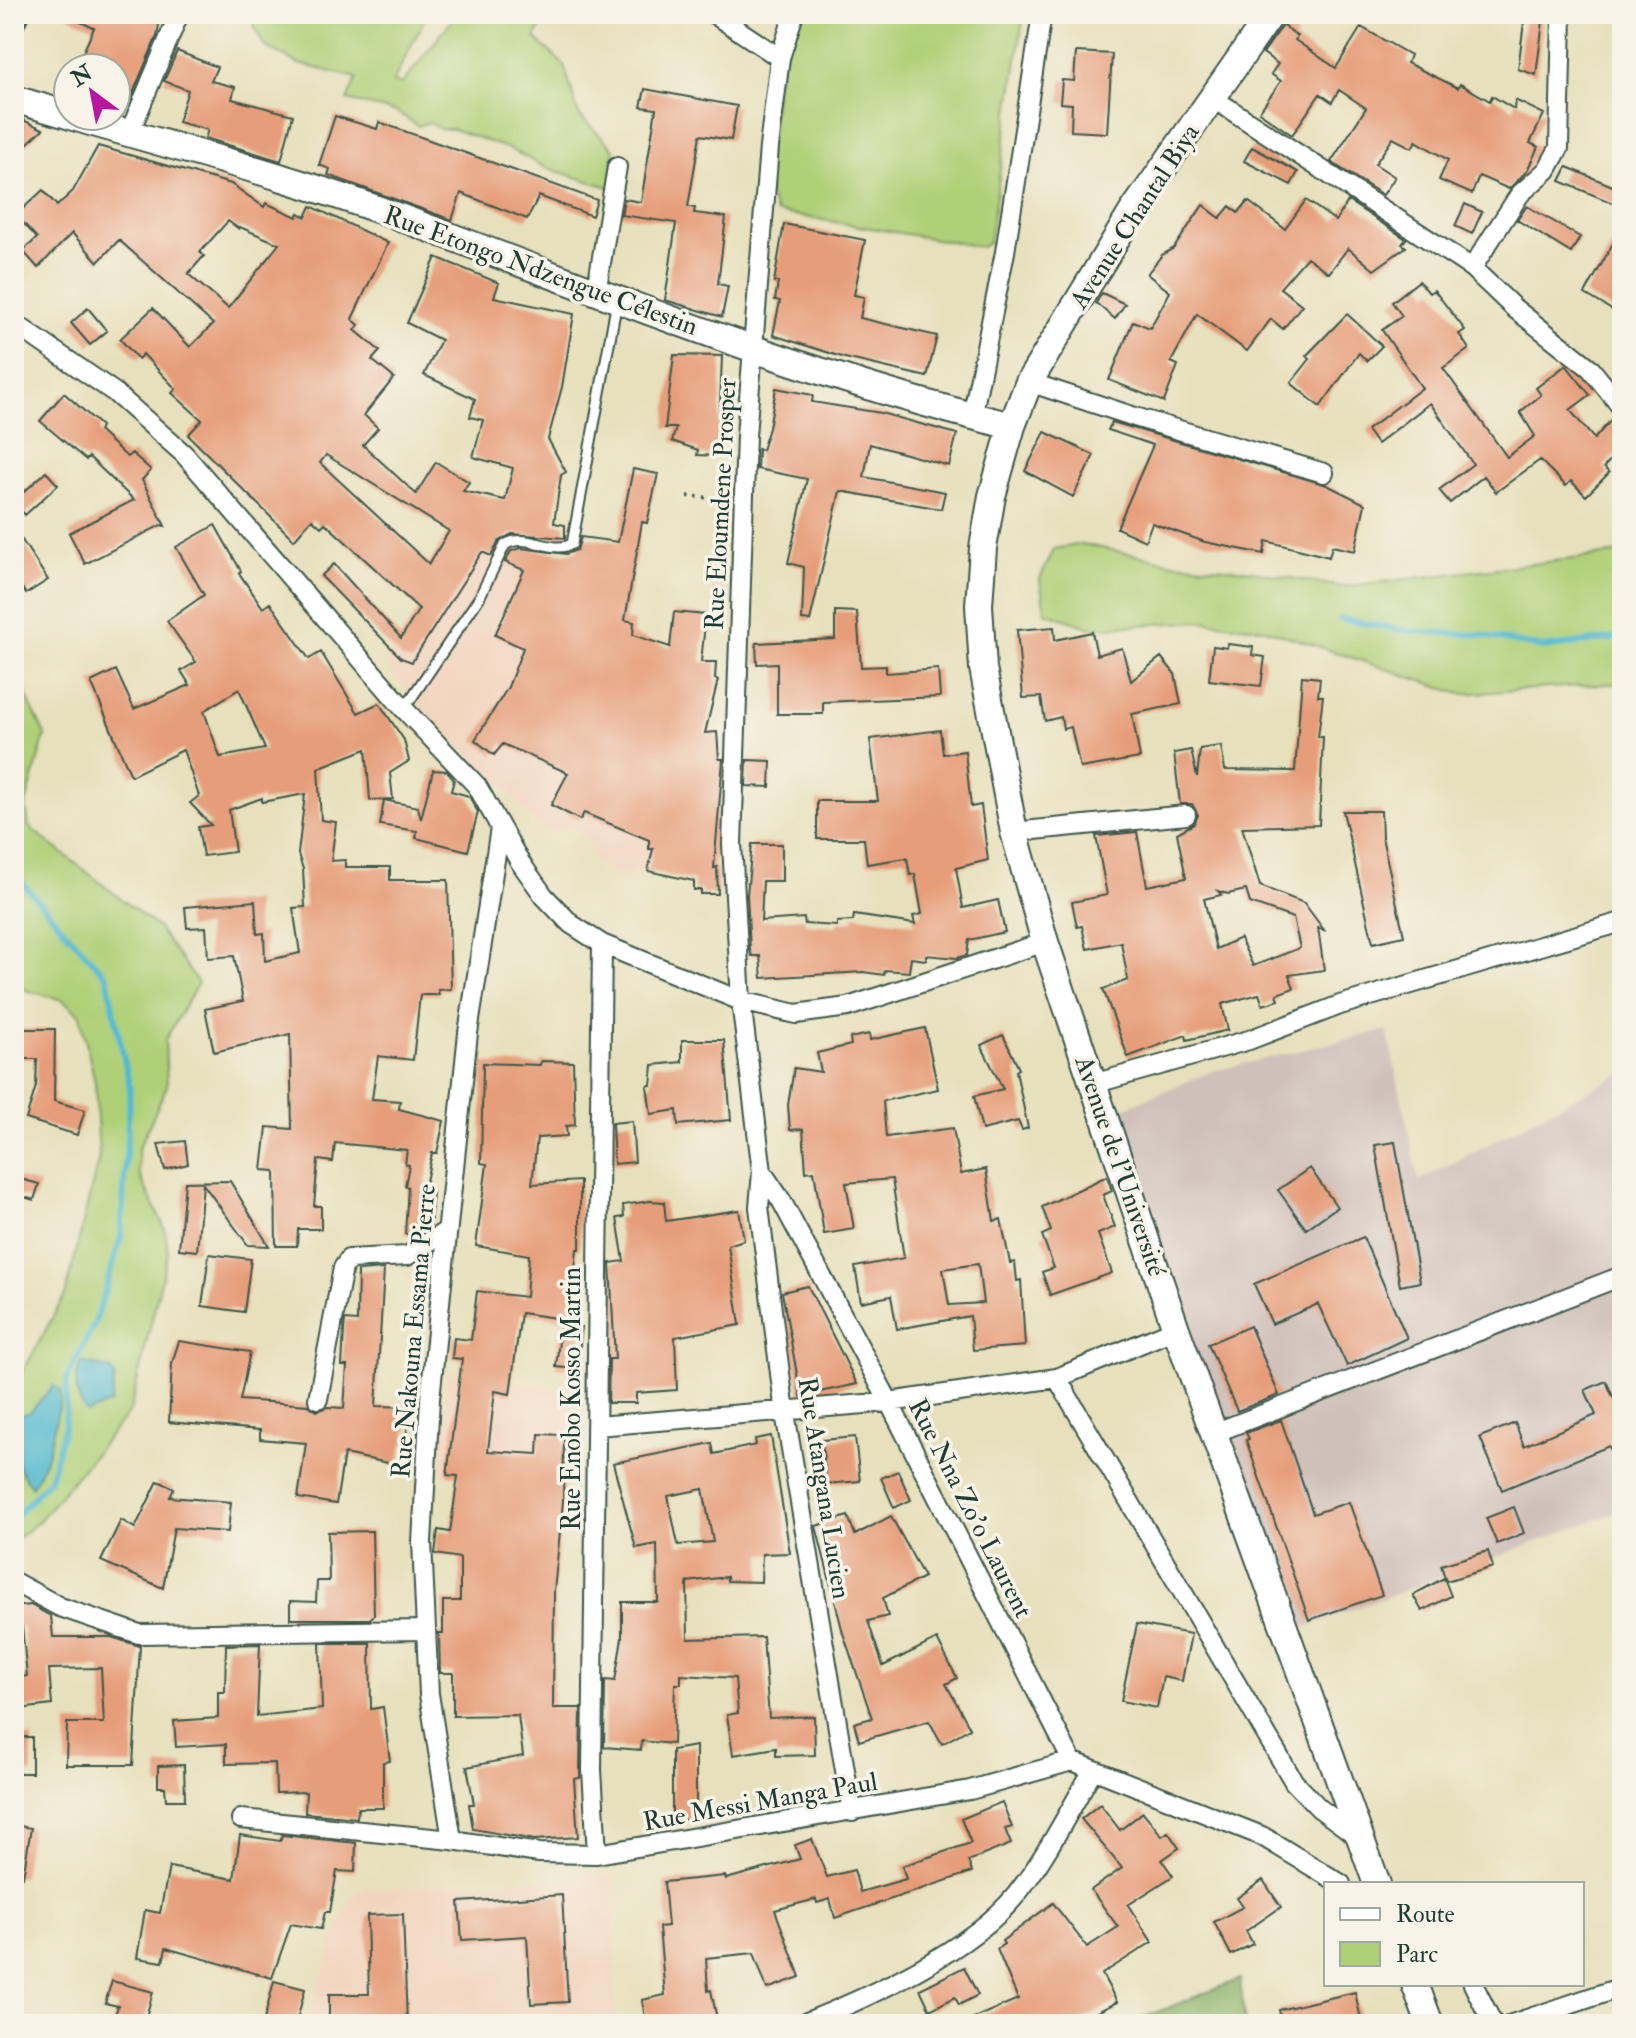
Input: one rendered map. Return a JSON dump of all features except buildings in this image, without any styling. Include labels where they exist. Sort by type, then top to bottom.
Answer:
[{"type":"main road","name":"Avenue Chantal Biya","points":[[1012,426],[1029,382],[1133,211],[1271,14]]},
{"type":"main road","name":"Rue Etongo Ndzengue Célestin","points":[[14,99],[52,111]]},
{"type":"main road","name":"Rue Etongo Ndzengue Célestin","points":[[122,132],[346,199],[606,297],[755,348],[972,417],[1012,426]]},
{"type":"main road","name":"Avenue de l'Université","points":[[1012,426],[992,496],[979,605],[983,668],[1014,832],[1045,942],[1176,1329],[1376,1882]]},
{"type":"main road","points":[[1416,1986],[1430,2024]]},
{"type":"street","points":[[14,25],[19,14]]},
{"type":"street","points":[[129,134],[179,14]]},
{"type":"street","points":[[714,14],[780,58]]},
{"type":"street","name":"Rue Eloumdene Prosper","points":[[741,1001],[732,844],[744,500],[766,175],[780,58],[794,14]]},
{"type":"street","points":[[972,417],[1005,252],[1042,14]]},
{"type":"street","points":[[1472,268],[1520,194],[1547,170],[1559,148],[1562,14]]},
{"type":"street","points":[[1211,97],[1472,268],[1514,308],[1590,368],[1622,408]]},
{"type":"street","points":[[606,297],[617,167]]},
{"type":"street","points":[[15,326],[114,392],[184,454],[404,709],[477,786],[544,896],[571,924],[602,944],[741,1001],[796,1014],[848,1007],[1045,942]]},
{"type":"street","points":[[1029,382],[1324,473]]},
{"type":"street","points":[[1014,832],[1186,815]]},
{"type":"street","name":"Rue Nakouna Essama Pierre","points":[[452,1840],[437,1753],[424,1630],[422,1542],[429,1415],[446,1231],[468,1033],[500,828]]},
{"type":"street","points":[[1093,1084],[1249,1040],[1340,1005],[1622,922]]},
{"type":"street","name":"Rue Enobo Kosso Martin","points":[[597,1854],[592,1770],[602,944]]},
{"type":"street","name":"Rue Nna Zo'o Laurent","points":[[741,1001],[762,1172],[889,1402],[1072,1761]]},
{"type":"street","name":"Rue Atangana Lucien","points":[[762,1172],[759,1207],[785,1413],[852,1812]]},
{"type":"street","points":[[318,1399],[343,1268],[349,1259],[407,1256],[446,1231]]},
{"type":"street","points":[[1214,1433],[1622,1276]]},
{"type":"street","points":[[597,1426],[785,1413],[1057,1378],[1176,1329]]},
{"type":"street","points":[[1057,1378],[1294,1782],[1319,1808],[1361,1839]]},
{"type":"street","points":[[14,1582],[60,1607],[139,1634],[424,1630]]},
{"type":"street","points":[[1072,1761],[1262,1836],[1338,1882]]},
{"type":"street","name":"Rue Messi Manga Paul","points":[[241,1819],[452,1840],[539,1853],[597,1854],[970,1790],[1072,1761]]},
{"type":"street","points":[[802,2024],[907,1975],[988,1924],[1016,1896],[1093,1770]]},
{"type":"street","points":[[1474,1986],[1493,2024]]},
{"type":"street","points":[[1512,2024],[1622,1987]]},
{"type":"lane","points":[[404,709],[479,598],[505,545],[521,539],[564,548],[572,544],[606,297]]},
{"type":"path","points":[[688,496],[744,500]]},
{"type":"shaded area","points":[[473,522],[522,537],[530,546],[557,552],[560,557],[675,865],[673,876],[648,871],[616,874],[593,859],[587,839],[573,827],[551,832],[536,825],[516,799],[438,726],[384,664]]},
{"type":"shaded area","points":[[1387,1030],[1419,1181],[1622,1073],[1622,1510],[1287,1634],[1104,1116],[1213,1071]]},
{"type":"shaded area","points":[[447,1372],[573,1391],[566,1488],[440,1474]]},
{"type":"shaded area","points":[[613,1876],[615,2024],[306,2024],[340,1921],[357,1890]]},
{"type":"green space","points":[[255,14],[427,14],[393,82],[402,84],[457,14],[548,14],[535,38],[564,65],[579,115],[614,149],[612,188],[546,168],[512,150],[453,129],[440,129],[429,122],[418,126],[397,112],[347,100],[357,78],[299,64],[264,46],[252,21]]},
{"type":"green space","points":[[788,14],[1024,14],[989,242],[982,247],[776,212],[762,177]]},
{"type":"green space","points":[[1082,544],[1174,563],[1247,570],[1341,587],[1622,553],[1622,683],[1461,694],[1266,629],[1203,621],[1091,628],[1045,612],[1040,579],[1054,549]]},
{"type":"green space","points":[[14,639],[26,695],[45,735],[26,804],[29,827],[157,927],[198,983],[165,1040],[167,1086],[138,1150],[139,1174],[165,1229],[168,1252],[130,1411],[39,1521],[14,1541],[14,1388],[66,1293],[99,1157],[95,1082],[80,1015],[63,1000],[14,987]]},
{"type":"green space","points":[[1240,1979],[1245,2024],[1127,2024]]},
{"type":"water","points":[[81,1362],[111,1369],[115,1376],[111,1403],[87,1413],[76,1389]]},
{"type":"water","points":[[53,1386],[60,1390],[61,1399],[47,1457],[32,1487],[18,1463],[14,1446],[14,1417],[30,1412]]},
{"type":"waterway","points":[[1340,619],[1408,631],[1481,635],[1544,648],[1622,637]]},
{"type":"waterway","points":[[14,862],[23,884],[107,977],[130,1088],[121,1238],[95,1323],[67,1378],[65,1424],[50,1479],[14,1518]]}]
